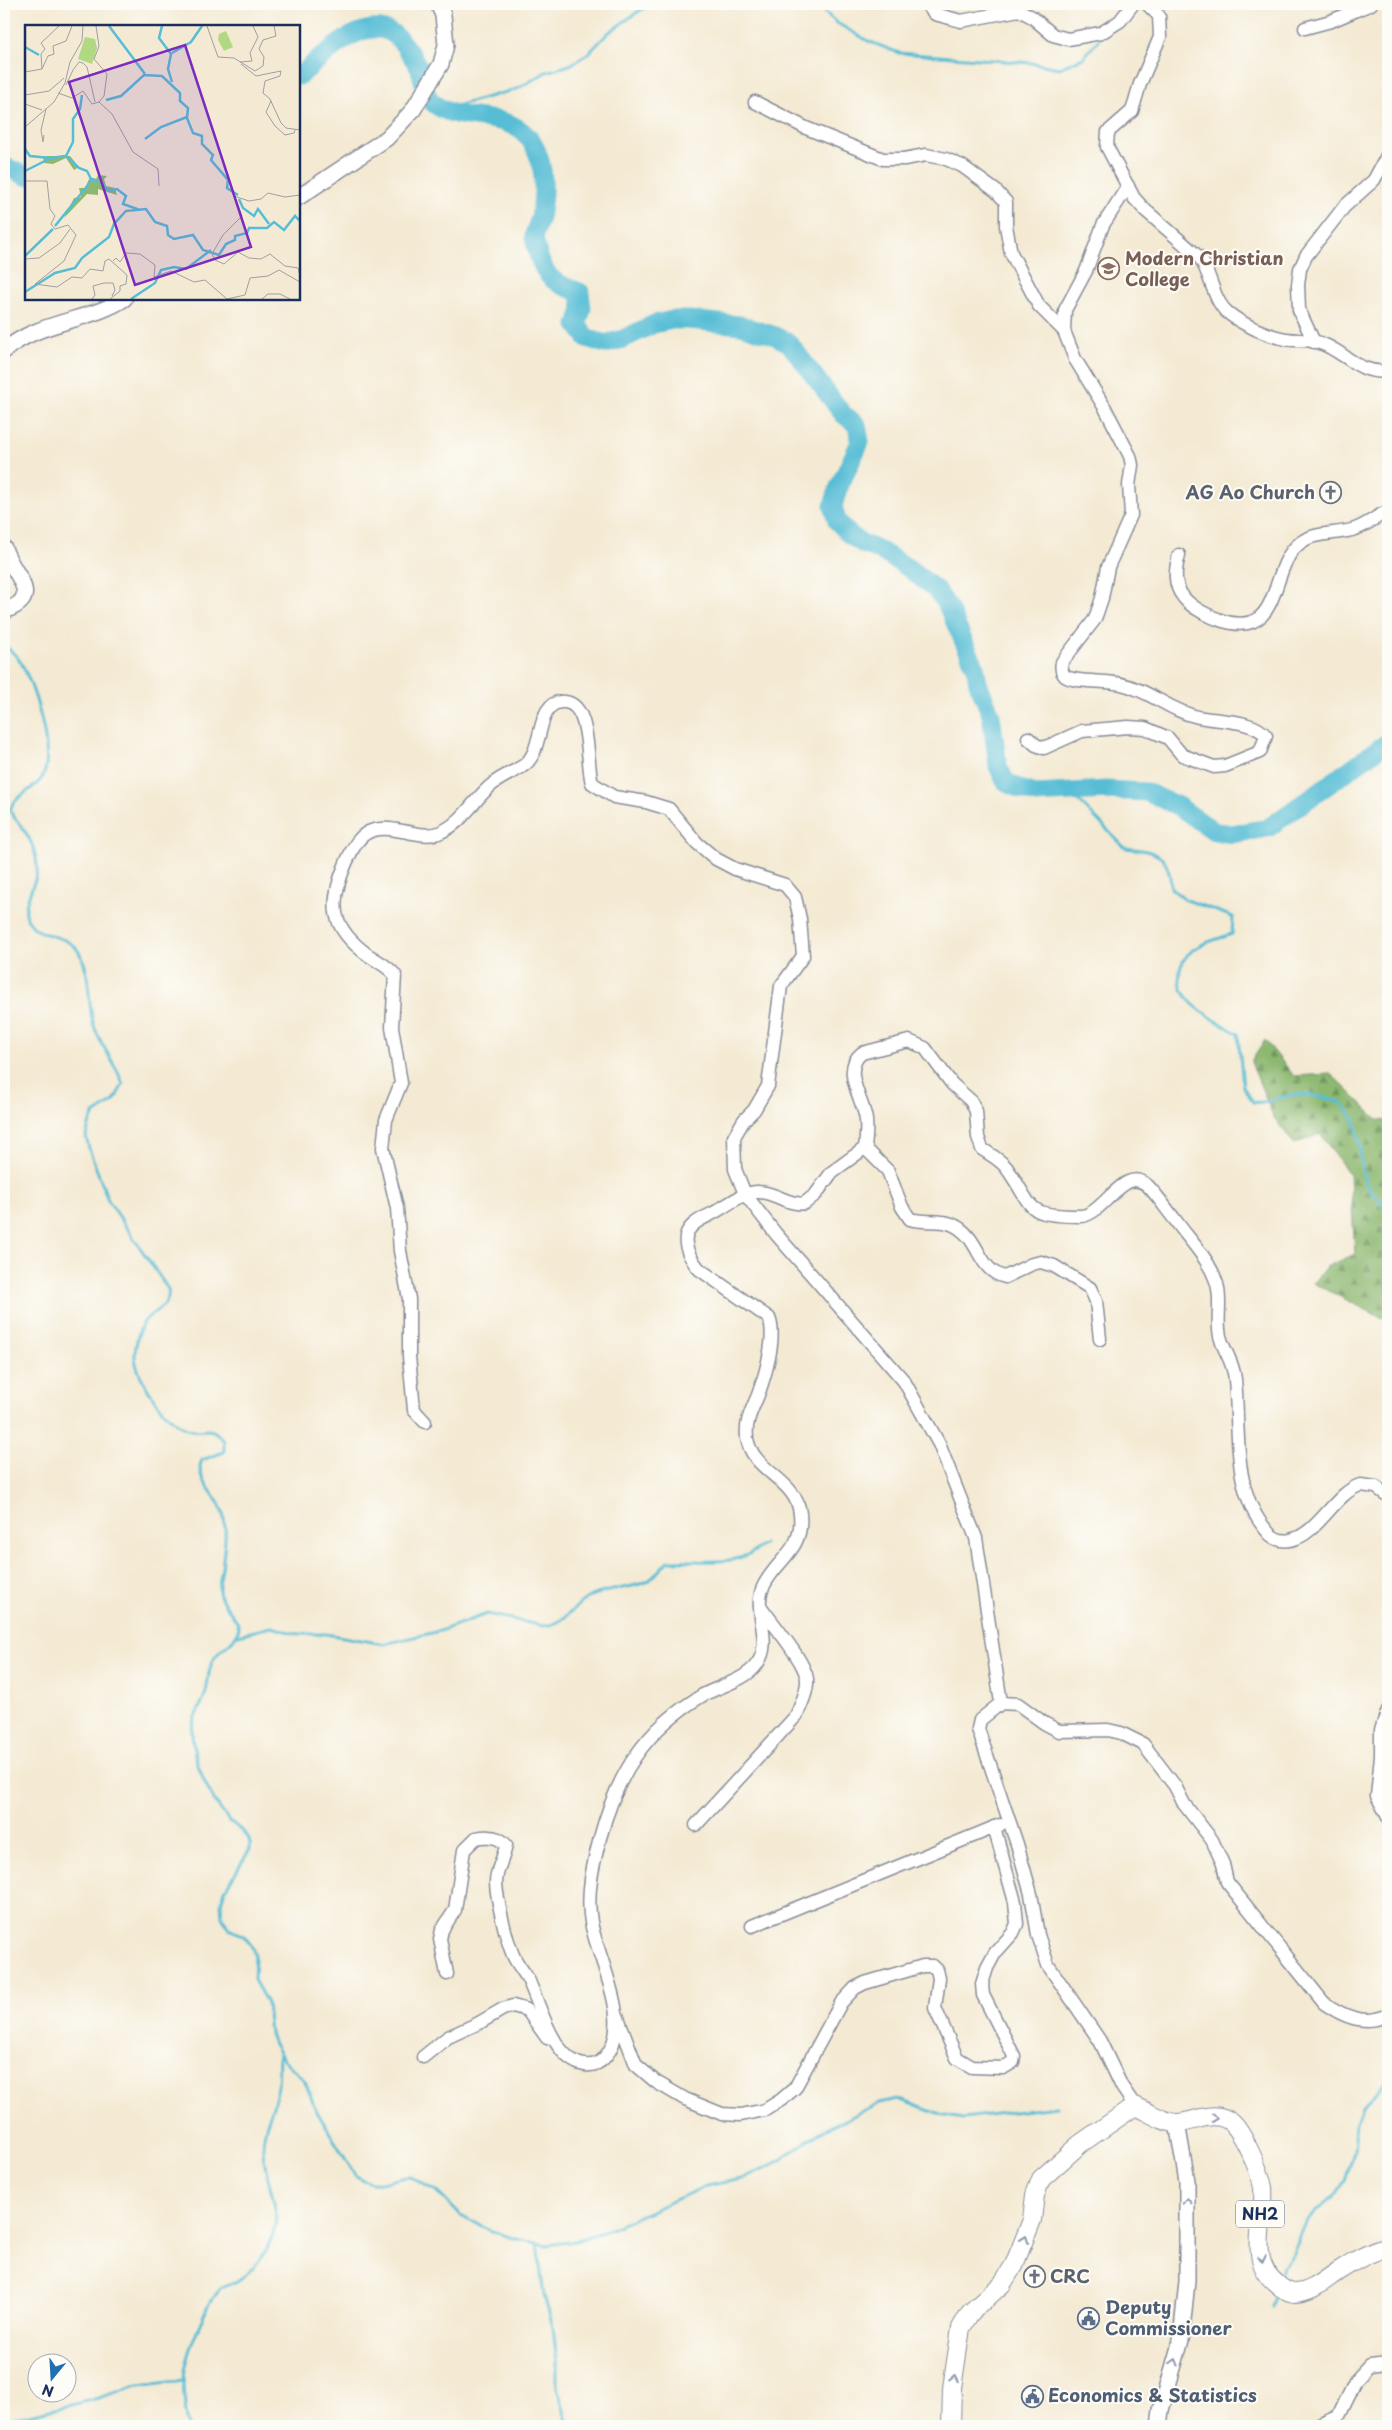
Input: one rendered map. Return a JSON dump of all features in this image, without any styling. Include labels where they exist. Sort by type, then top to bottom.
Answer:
[{"type":"highway","points":[[951,2426],[952,2388],[961,2328],[970,2313],[1002,2284],[1014,2265],[1030,2226],[1035,2195],[1041,2179],[1080,2144],[1135,2106],[1177,2123]]},
{"type":"highway","name":"NH2","points":[[1177,2123],[1216,2116],[1231,2122],[1242,2136],[1262,2187],[1259,2231],[1261,2257],[1267,2275],[1291,2293],[1305,2292],[1323,2283],[1348,2265],[1379,2250],[1388,2248]]},
{"type":"main road","points":[[300,196],[387,138],[413,110],[440,64],[446,45],[443,15],[438,4]]},
{"type":"main road","points":[[4,351],[32,334],[109,308],[122,300]]},
{"type":"main road","points":[[4,548],[26,591],[24,601],[4,611]]},
{"type":"main road","points":[[1159,2426],[1161,2410],[1181,2340],[1187,2281],[1187,2181],[1177,2123]]},
{"type":"street","points":[[926,4],[935,14],[961,21],[1020,10],[1032,17],[1053,35],[1068,39],[1082,39],[1102,33],[1120,21],[1133,4]]},
{"type":"street","points":[[1147,4],[1158,16],[1160,37],[1140,84],[1132,112],[1112,127],[1107,138],[1109,152],[1128,186],[1145,210],[1200,258],[1206,267],[1221,304],[1227,312],[1272,336],[1314,342],[1327,346],[1348,361],[1365,368],[1378,372],[1388,371]]},
{"type":"street","points":[[1305,28],[1331,21],[1371,4]]},
{"type":"street","points":[[755,102],[806,128],[883,159],[904,159],[926,155],[946,159],[962,166],[996,191],[1006,202],[1006,226],[1011,253],[1039,306],[1064,331],[1075,359],[1105,408],[1132,465],[1129,485],[1131,515],[1108,567],[1102,598],[1094,619],[1062,662],[1061,669],[1064,675],[1073,680],[1122,684],[1191,716],[1246,724],[1261,729],[1266,736],[1260,752],[1225,766],[1214,767],[1182,755],[1168,738],[1145,728],[1128,726],[1082,730],[1044,748],[1036,745],[1028,738]]},
{"type":"street","points":[[1314,342],[1299,310],[1300,269],[1306,256],[1344,207],[1374,180],[1388,154]]},
{"type":"street","points":[[1064,331],[1065,310],[1086,271],[1103,225],[1128,186]]},
{"type":"street","points":[[1179,555],[1175,578],[1178,590],[1185,600],[1216,619],[1240,624],[1248,623],[1266,610],[1286,559],[1291,550],[1302,541],[1353,530],[1388,511]]},
{"type":"street","points":[[424,1422],[414,1410],[409,1356],[409,1299],[400,1251],[396,1208],[383,1148],[386,1120],[401,1082],[392,1028],[395,975],[345,936],[335,912],[343,871],[355,843],[364,834],[374,830],[386,829],[434,834],[451,826],[492,784],[531,760],[535,752],[543,719],[548,710],[556,703],[572,704],[581,714],[586,735],[592,783],[614,797],[646,802],[669,810],[707,853],[735,869],[785,885],[795,897],[800,919],[803,956],[781,986],[768,1086],[754,1110],[744,1120],[734,1137],[735,1169],[745,1194],[776,1234],[904,1381],[939,1444],[976,1538],[1001,1703]]},
{"type":"street","points":[[994,1827],[1017,1913],[1013,1933],[994,1953],[982,1984],[983,1996],[1014,2056],[1012,2062],[1003,2068],[972,2067],[957,2058],[935,2008],[939,1978],[937,1970],[933,1966],[923,1966],[873,1980],[855,1988],[841,2003],[794,2088],[781,2100],[765,2110],[741,2115],[722,2114],[685,2100],[656,2082],[636,2065],[617,2015],[593,1931],[589,1892],[597,1849],[615,1790],[633,1759],[672,1717],[703,1696],[756,1666],[763,1649],[762,1589],[771,1574],[794,1547],[800,1527],[798,1500],[788,1488],[753,1456],[746,1435],[747,1419],[759,1393],[772,1338],[773,1327],[770,1318],[699,1269],[690,1259],[686,1247],[686,1236],[693,1225],[745,1194],[767,1192],[791,1202],[805,1204],[816,1194],[832,1172],[865,1148],[867,1121],[854,1078],[854,1062],[862,1054],[872,1049],[909,1041],[925,1048],[952,1084],[971,1101],[976,1111],[978,1137],[982,1149],[994,1155],[1005,1167],[1029,1206],[1036,1211],[1051,1215],[1088,1216],[1101,1207],[1122,1184],[1129,1181],[1141,1181],[1154,1192],[1198,1249],[1217,1284],[1220,1336],[1230,1355],[1235,1377],[1236,1429],[1241,1467],[1249,1498],[1262,1526],[1272,1537],[1290,1540],[1301,1536],[1353,1487],[1366,1484],[1376,1487],[1388,1496]]},
{"type":"street","points":[[865,1148],[888,1170],[902,1207],[910,1219],[942,1220],[958,1227],[968,1235],[986,1267],[992,1273],[1005,1277],[1011,1276],[1028,1266],[1041,1262],[1054,1266],[1090,1288],[1096,1301],[1100,1339]]},
{"type":"street","points":[[696,1825],[796,1716],[805,1695],[807,1679],[802,1664],[761,1607]]},
{"type":"street","points":[[1135,2106],[1122,2087],[1100,2041],[1048,1965],[1038,1935],[1031,1894],[978,1729],[980,1720],[1001,1703],[1018,1704],[1059,1730],[1108,1730],[1132,1737],[1142,1744],[1175,1786],[1184,1804],[1212,1840],[1223,1864],[1227,1882],[1324,2003],[1340,2014],[1352,2019],[1380,2019],[1388,2015]]},
{"type":"street","points":[[1388,1710],[1381,1730],[1381,1756],[1377,1796],[1388,1817]]},
{"type":"street","points":[[752,1926],[1009,1821]]},
{"type":"street","points":[[447,1974],[440,1939],[442,1930],[455,1910],[464,1850],[476,1838],[494,1837],[506,1845],[499,1863],[496,1885],[514,1957],[529,1980],[556,2042],[565,2055],[575,2061]]},
{"type":"street","points":[[424,2056],[448,2037],[479,2023],[503,2009],[513,2006],[527,2010],[559,2054],[590,2065],[604,2059],[612,2044],[617,2015]]},
{"type":"street","points":[[1317,2426],[1338,2417],[1356,2380],[1369,2366],[1388,2364]]},
{"type":"green space","points":[[1265,1040],[1294,1076],[1331,1074],[1378,1120],[1388,1121],[1388,1318],[1380,1317],[1313,1283],[1326,1267],[1355,1254],[1350,1175],[1320,1134],[1294,1144],[1273,1116],[1251,1062]]},
{"type":"waterway","points":[[445,109],[517,89],[546,72],[570,65],[589,53],[608,33],[642,9],[654,4]]},
{"type":"waterway","points":[[697,4],[716,4]]},
{"type":"waterway","points":[[815,4],[837,23],[868,41],[899,53],[1031,63],[1059,68],[1083,58],[1100,38]]},
{"type":"waterway","points":[[1112,21],[1121,4]]},
{"type":"waterway","points":[[300,75],[342,41],[355,34],[380,29],[392,33],[406,48],[420,70],[428,97],[441,109],[466,116],[505,122],[516,127],[526,135],[533,143],[541,163],[543,185],[542,208],[534,236],[537,251],[543,268],[552,279],[563,286],[580,292],[582,309],[577,325],[587,338],[605,344],[623,339],[654,324],[672,320],[689,320],[740,325],[773,335],[789,343],[843,414],[857,425],[860,442],[838,489],[833,506],[837,521],[849,534],[863,544],[879,550],[910,569],[936,590],[947,605],[975,666],[978,683],[991,715],[998,766],[1005,781],[1020,789],[1036,794],[1106,790],[1146,792],[1178,806],[1214,831],[1232,834],[1268,828],[1388,742]]},
{"type":"waterway","points":[[4,166],[25,176]]},
{"type":"waterway","points":[[4,645],[18,658],[24,668],[36,699],[45,735],[46,767],[42,778],[20,797],[10,810],[29,839],[34,849],[36,861],[36,878],[26,904],[27,917],[34,928],[65,940],[76,948],[85,966],[94,1026],[123,1084],[114,1101],[94,1114],[86,1136],[89,1149],[108,1200],[168,1289],[167,1300],[147,1318],[141,1327],[135,1357],[137,1366],[147,1388],[163,1411],[173,1420],[182,1427],[191,1430],[211,1430],[224,1441],[224,1452],[202,1460],[200,1467],[203,1479],[219,1504],[224,1518],[225,1539],[219,1591],[222,1601],[239,1627],[235,1637],[217,1655],[212,1663],[206,1691],[192,1728],[195,1756],[208,1790],[220,1810],[243,1831],[250,1843],[250,1849],[225,1890],[221,1903],[222,1917],[229,1929],[244,1936],[251,1945],[255,1955],[254,1980],[267,2003],[270,2034],[274,2044],[283,2059],[305,2081],[316,2110],[355,2175],[370,2183],[382,2183],[410,2177],[436,2191],[459,2214],[489,2230],[516,2239],[547,2245],[575,2241],[606,2231],[706,2186],[742,2179],[779,2161],[819,2133],[879,2103],[898,2099],[938,2114],[963,2118],[1056,2107]]},
{"type":"waterway","points":[[1070,792],[1125,848],[1145,851],[1159,856],[1168,868],[1171,888],[1184,899],[1233,917],[1232,934],[1199,946],[1186,957],[1181,966],[1179,978],[1182,989],[1197,1008],[1238,1034],[1243,1087],[1253,1102],[1267,1102],[1294,1095],[1321,1097],[1341,1102],[1353,1117],[1358,1134],[1366,1185],[1388,1211]]},
{"type":"waterway","points":[[238,1635],[271,1627],[298,1634],[326,1634],[384,1644],[440,1631],[487,1614],[544,1626],[551,1625],[563,1619],[583,1601],[595,1594],[646,1582],[669,1561],[731,1560],[754,1552],[764,1544]]},
{"type":"waterway","points":[[188,2426],[184,2398],[184,2371],[191,2345],[203,2316],[217,2294],[225,2286],[237,2281],[256,2264],[266,2250],[275,2226],[275,2209],[264,2160],[263,2143],[265,2129],[277,2091],[279,2054]]},
{"type":"waterway","points":[[1280,2278],[1283,2266],[1293,2253],[1307,2220],[1336,2193],[1345,2180],[1354,2152],[1356,2125],[1363,2105],[1388,2080]]},
{"type":"waterway","points":[[537,2243],[544,2296],[553,2327],[557,2362],[557,2388],[569,2426]]},
{"type":"waterway","points":[[1272,2307],[1276,2291]]},
{"type":"waterway","points":[[4,2421],[92,2400],[132,2387],[183,2380]]},
{"type":"place","name":"Modern Christian College","points":[[1109,269]]},
{"type":"place","name":"AG Ao Church","points":[[1331,493]]},
{"type":"place","name":"CRC","points":[[1034,2277]]},
{"type":"place","name":"Deputy Commissioner","points":[[1089,2318]]},
{"type":"place","name":"Economics & Statistics","points":[[1032,2396]]}]
